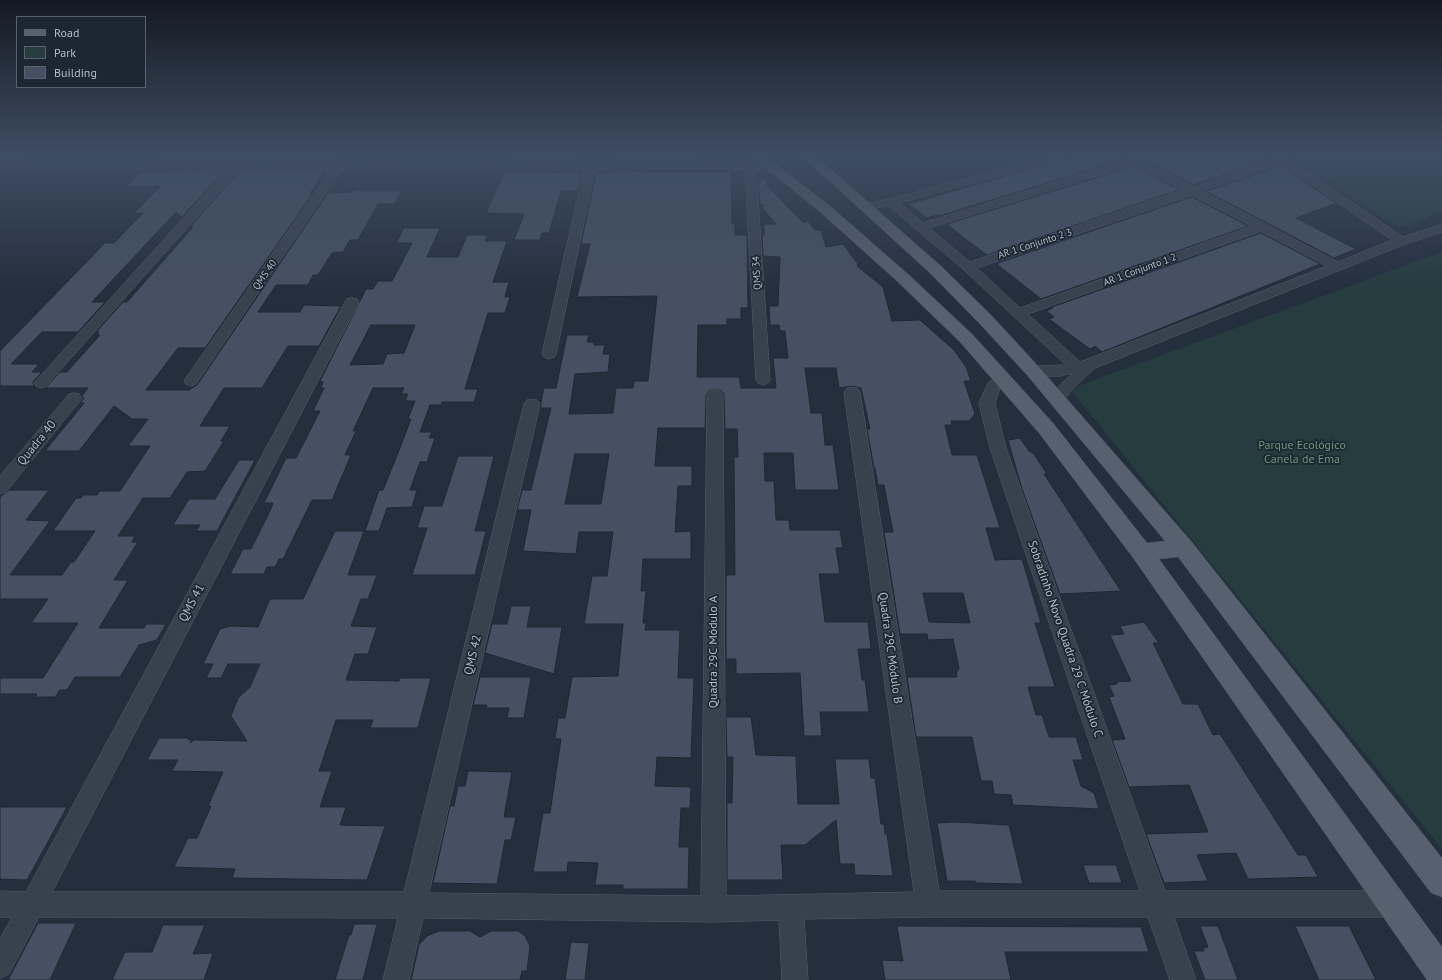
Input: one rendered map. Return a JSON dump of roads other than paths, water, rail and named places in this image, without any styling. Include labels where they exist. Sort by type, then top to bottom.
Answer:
[{"type":"main road","points":[[829,202],[847,212],[884,223],[941,276],[1033,371],[1183,547],[1442,882]]},
{"type":"main road","points":[[840,202],[903,278],[966,338],[1046,428],[1142,553],[1442,974]]},
{"type":"main road","points":[[847,212],[856,222],[862,221],[884,223]]},
{"type":"main road","points":[[1142,553],[1183,547]]},
{"type":"street","points":[[41,383],[205,202]]},
{"type":"street","name":"QMS 40","points":[[191,381],[318,202]]},
{"type":"street","points":[[548,354],[582,202]]},
{"type":"street","name":"QMS 34","points":[[753,202],[763,380]]},
{"type":"street","points":[[847,212],[891,202],[968,267],[1019,314],[1084,369]]},
{"type":"street","points":[[921,227],[998,202]]},
{"type":"street","name":"AR 1 Conjunto 2 3","points":[[968,267],[1164,202]]},
{"type":"street","points":[[1212,202],[1338,267]]},
{"type":"street","points":[[1344,202],[1401,241]]},
{"type":"street","name":"AR 1 Conjunto 1 2","points":[[1019,314],[1261,227]]},
{"type":"street","points":[[1033,371],[1084,369],[1438,227]]},
{"type":"street","name":"QMS 41","points":[[0,965],[352,302]]},
{"type":"street","points":[[1057,399],[1084,369]]},
{"type":"street","name":"Sobradinho Novo Quadra 29 C Módulo C","points":[[1002,379],[993,386],[987,403],[998,448],[1183,980]]},
{"type":"street","name":"Quadra 29C Módulo B","points":[[852,392],[928,904]]},
{"type":"street","name":"Quadra 29C Módulo A","points":[[713,909],[715,395]]},
{"type":"street","name":"Quadra 40","points":[[0,488],[74,398]]},
{"type":"street","name":"QMS 42","points":[[396,980],[532,404]]},
{"type":"street","points":[[0,904],[414,905],[713,909],[791,906],[1156,902],[1391,904]]},
{"type":"street","points":[[791,906],[795,980]]},
{"type":"park label","name":"Parque Ecológico Canela de Ema","points":[[1302,453]]}]
